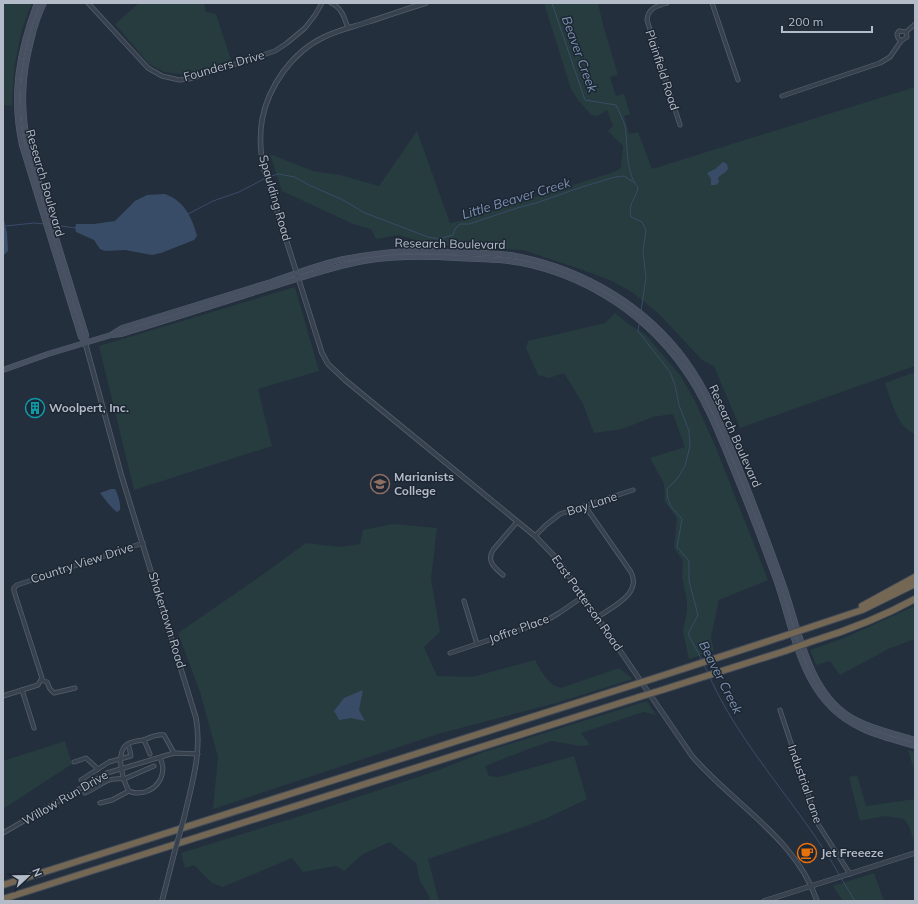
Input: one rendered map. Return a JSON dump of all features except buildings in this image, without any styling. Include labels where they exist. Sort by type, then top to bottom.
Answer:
[{"type":"highway","points":[[844,617],[915,577]]},
{"type":"highway","points":[[3,885],[844,617],[862,610],[915,584]]},
{"type":"highway","points":[[3,899],[785,651],[851,629],[880,617],[915,599]]},
{"type":"main road","name":"Research Boulevard","points":[[37,3],[21,52],[18,71],[17,115],[22,146],[81,337],[85,342]]},
{"type":"main road","name":"Research Boulevard","points":[[44,3],[36,21],[23,77],[22,98],[24,122],[28,147],[86,335],[85,342]]},
{"type":"main road","name":"Research Boulevard","points":[[85,342],[111,335],[122,328],[187,311],[298,276],[340,260],[379,253],[410,251],[513,256],[545,263],[582,277],[609,290],[650,321],[685,360],[712,404],[756,509],[785,589],[809,664],[817,682],[829,698],[850,717],[866,724],[915,740]]},
{"type":"main road","name":"Research Boulevard","points":[[298,276],[342,265],[381,259],[433,257],[491,259],[528,264],[552,271],[594,289],[628,311],[666,346],[685,370],[701,396],[722,441],[760,534],[804,667],[812,686],[822,700],[833,710],[858,727],[915,746]]},
{"type":"main road","points":[[3,370],[85,342]]},
{"type":"street","name":"Founders Drive","points":[[88,3],[148,68],[162,76],[178,80],[189,79],[275,51],[300,32],[315,16],[322,3]]},
{"type":"street","points":[[331,3],[343,13],[348,28]]},
{"type":"street","name":"Spaulding Road","points":[[298,276],[264,170],[260,129],[263,111],[271,90],[287,65],[302,50],[323,37],[426,3]]},
{"type":"street","name":"Plainfield Road","points":[[668,3],[652,10],[648,15],[647,20],[680,125]]},
{"type":"street","points":[[712,3],[738,80]]},
{"type":"street","points":[[901,41],[897,34],[899,31],[906,32],[915,24]]},
{"type":"street","points":[[782,96],[884,61],[890,57],[901,41],[907,37],[906,32]]},
{"type":"street","name":"East Patterson Road","points":[[298,276],[322,354],[328,364],[345,380],[535,536],[558,560],[692,756],[773,834],[792,855],[812,886],[817,901]]},
{"type":"street","name":"Shakertown Road","points":[[85,342],[122,474],[196,714],[198,754],[184,818],[162,901]]},
{"type":"street","name":"Bay Lane","points":[[535,536],[557,516],[633,490]]},
{"type":"street","points":[[585,506],[631,572],[633,579],[633,586],[630,594],[598,617]]},
{"type":"street","points":[[503,575],[492,564],[490,559],[491,554],[517,522]]},
{"type":"street","name":"Country View Drive","points":[[41,681],[42,677],[14,588],[22,583],[143,543]]},
{"type":"street","name":"Joffre Place","points":[[450,653],[544,622],[559,614],[584,596]]},
{"type":"street","points":[[464,601],[477,644]]},
{"type":"street","points":[[3,696],[38,685],[41,681],[47,682],[50,689],[54,693],[76,688]]},
{"type":"street","points":[[22,690],[34,728]]},
{"type":"street","name":"Industrial Lane","points":[[780,710],[818,824],[850,874]]},
{"type":"street","points":[[160,758],[163,767],[162,776],[159,782],[152,789],[141,793],[133,793],[129,791],[124,779],[120,759],[124,746],[130,742],[144,740],[160,734],[164,735],[174,753]]},
{"type":"street","points":[[144,740],[150,754]]},
{"type":"street","points":[[81,780],[109,762],[131,756],[129,747]]},
{"type":"street","name":"Willow Run Drive","points":[[3,833],[101,776],[121,768],[174,753],[198,754]]},
{"type":"street","points":[[74,762],[86,758],[98,769]]},
{"type":"street","points":[[85,793],[97,787],[104,781],[113,778],[124,779],[154,766]]},
{"type":"street","points":[[100,803],[112,800],[129,791]]},
{"type":"street","points":[[764,901],[915,853]]},
{"type":"green space","points":[[3,3],[32,3],[19,41],[13,80],[12,106],[3,105]]},
{"type":"green space","points":[[139,3],[204,3],[206,12],[216,14],[231,60],[210,69],[186,75],[165,72],[149,64],[115,24]]},
{"type":"green space","points":[[544,3],[598,3],[618,75],[610,77],[616,96],[624,94],[630,114],[624,116],[629,134],[638,132],[652,169],[915,87],[915,366],[740,428],[714,366],[702,360],[659,314],[632,292],[612,281],[523,250],[433,245],[398,235],[376,239],[371,229],[353,224],[282,191],[270,154],[313,171],[340,175],[379,186],[417,131],[450,223],[614,172],[621,168],[623,146],[608,131],[613,126],[607,110],[597,116],[591,115],[571,89]]},
{"type":"green space","points":[[295,287],[319,371],[258,389],[272,446],[134,490],[99,346]]},
{"type":"green space","points":[[615,313],[631,326],[645,334],[680,375],[695,401],[716,448],[768,580],[719,600],[711,637],[714,651],[689,659],[683,632],[687,611],[687,600],[682,578],[683,561],[674,548],[677,518],[665,502],[664,484],[650,458],[685,447],[673,414],[653,417],[622,429],[594,433],[583,404],[564,373],[549,378],[538,375],[526,348],[528,341],[605,323]]},
{"type":"green space","points":[[915,372],[915,434],[909,431],[899,419],[892,405],[885,383]]},
{"type":"green space","points":[[393,524],[437,528],[431,579],[440,632],[424,647],[437,676],[472,677],[535,660],[548,681],[561,688],[619,668],[633,679],[556,703],[438,734],[213,809],[218,757],[200,692],[178,633],[306,543],[340,547],[360,544],[363,530]]},
{"type":"green space","points":[[915,606],[915,639],[888,649],[840,675],[830,661],[816,665],[810,650],[842,639]]},
{"type":"green space","points":[[647,701],[656,715],[643,712],[581,733],[590,745],[579,746],[552,741],[485,766],[489,776],[499,777],[574,756],[587,799],[545,819],[428,859],[439,901],[430,901],[429,896],[420,881],[416,863],[390,842],[363,854],[344,871],[336,866],[303,872],[292,858],[223,887],[212,883],[194,865],[185,868],[181,853],[313,812],[439,770],[484,752]]},
{"type":"green space","points":[[65,741],[72,764],[3,809],[3,761]]},
{"type":"green space","points":[[908,750],[915,752],[915,773]]},
{"type":"green space","points":[[857,775],[866,806],[915,799],[915,844],[909,826],[904,819],[884,816],[860,821],[849,777]]},
{"type":"green space","points":[[874,873],[884,901],[843,901],[833,886]]},
{"type":"water","points":[[723,162],[727,164],[728,169],[718,178],[719,182],[716,185],[711,185],[711,179],[707,173],[715,169]]},
{"type":"water","points":[[165,194],[172,197],[182,205],[190,216],[197,236],[194,240],[152,255],[125,250],[105,251],[100,249],[94,240],[76,232],[76,224],[94,224],[115,221],[135,201],[147,195]]},
{"type":"water","points":[[3,215],[7,233],[8,251],[3,256]]},
{"type":"water","points":[[115,489],[119,500],[120,510],[117,512],[110,506],[100,493]]},
{"type":"water","points":[[363,690],[359,710],[365,721],[351,718],[339,720],[334,711],[344,698]]},
{"type":"waterway","name":"Beaver Creek","points":[[552,3],[585,100],[616,105],[625,126],[629,166],[631,174],[638,187],[631,204],[631,217],[642,222],[646,230],[643,252],[646,278],[641,311]]},
{"type":"waterway","name":"Little Beaver Creek","points":[[269,177],[278,174],[295,177],[343,200],[365,213],[428,237],[439,239],[453,235],[455,229],[460,224],[469,224],[615,177],[624,176],[633,182]]},
{"type":"waterway","name":"Little Beaver Creek","points":[[188,214],[213,201],[239,192],[266,178]]},
{"type":"waterway","points":[[6,226],[34,223],[45,224]]},
{"type":"waterway","points":[[54,225],[75,228]]},
{"type":"waterway","name":"Beaver Creek","points":[[639,324],[638,331],[670,372],[675,385],[679,405],[689,431],[690,446],[685,466],[677,479],[667,489],[667,494],[671,506],[682,519],[677,547],[689,561],[689,581],[698,615],[688,634],[702,660]]},
{"type":"waterway","name":"Beaver Creek","points":[[704,665],[708,673]]},
{"type":"waterway","name":"Beaver Creek","points":[[710,678],[723,704],[739,730],[808,826],[840,876]]},
{"type":"waterway","name":"Beaver Creek","points":[[841,878],[855,901]]},
{"type":"place","name":"Woolpert, Inc.","points":[[35,408]]},
{"type":"place","name":"Marianists College","points":[[380,484]]},
{"type":"place","name":"Jet Freeeze","points":[[807,853]]}]
